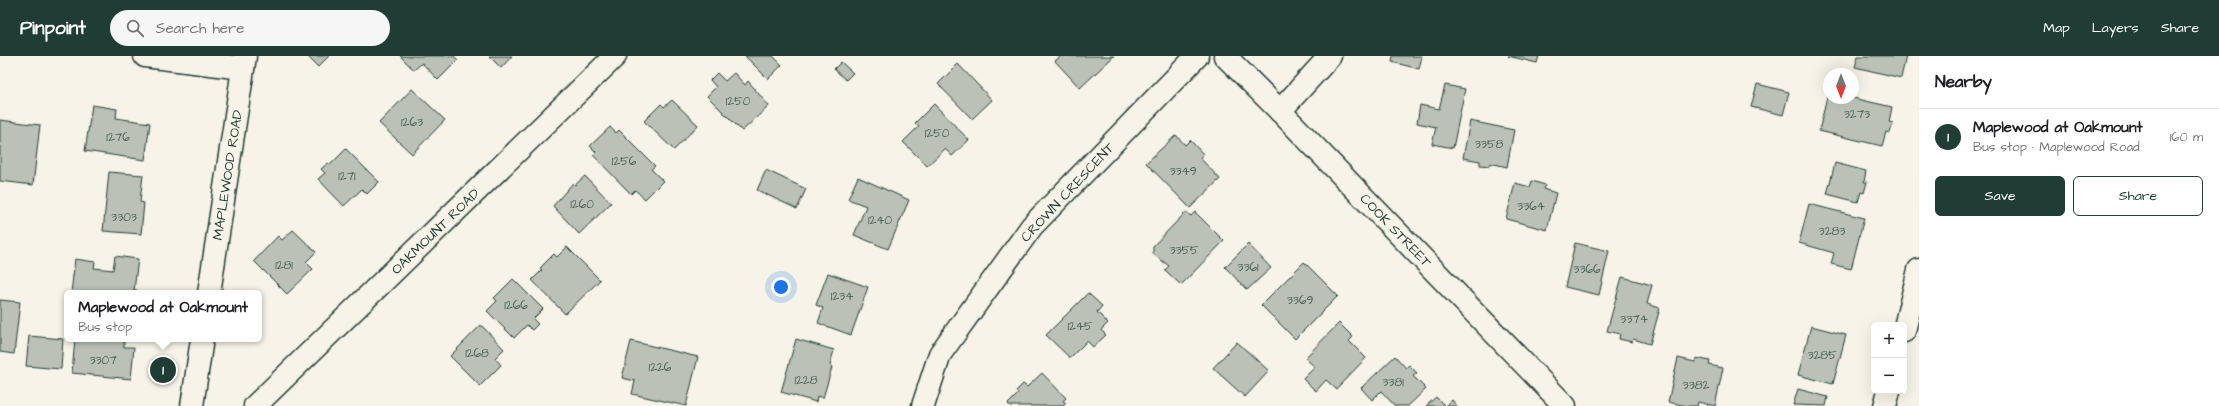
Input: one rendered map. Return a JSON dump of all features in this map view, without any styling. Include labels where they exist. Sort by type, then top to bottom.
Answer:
[{"type":"street","points":[[145,56],[244,62]]},
{"type":"street","name":"OAKMOUNT ROAD","points":[[256,406],[615,56]]},
{"type":"street","name":"CROWN CRESCENT","points":[[923,406],[940,354],[1032,226],[1197,56]]},
{"type":"street","name":"COOK STREET","points":[[1225,56],[1280,111],[1564,406]]},
{"type":"street","points":[[1280,111],[1330,56]]},
{"type":"street","name":"MAPLEWOOD ROAD","points":[[209,290],[244,62]]},
{"type":"street","points":[[1906,322],[1919,270]]},
{"type":"street","points":[[192,406],[202,342]]},
{"type":"street","points":[[1885,406],[1888,394]]},
{"type":"building","points":[[307,56],[329,56],[318,67]]},
{"type":"building","points":[[400,56],[454,56],[458,60],[438,80],[422,63],[414,70]]},
{"type":"building","points":[[489,56],[512,56],[501,68]]},
{"type":"building","points":[[745,56],[773,56],[782,65],[768,79]]},
{"type":"building","points":[[1061,56],[1114,56],[1080,88],[1055,61]]},
{"type":"building","points":[[1393,56],[1422,56],[1419,69],[1392,62]]},
{"type":"building","points":[[1508,56],[1539,56],[1537,63]]},
{"type":"building","points":[[1858,56],[1906,56],[1901,78],[1855,67]]},
{"type":"building","points":[[841,62],[853,73],[846,80],[834,69]]},
{"type":"building","points":[[958,64],[992,100],[972,119],[938,84]]},
{"type":"building","points":[[717,73],[725,81],[734,73],[745,85],[748,81],[769,106],[742,131],[707,96],[716,87],[710,80]]},
{"type":"building","points":[[1757,84],[1789,92],[1783,115],[1751,107]]},
{"type":"building","points":[[1445,85],[1465,89],[1453,148],[1432,144],[1436,127],[1417,123],[1420,105],[1439,109]]},
{"type":"building","points":[[412,89],[445,120],[412,154],[379,123]]},
{"type":"building","points":[[1859,99],[1892,107],[1889,122],[1893,123],[1890,133],[1886,132],[1882,146],[1819,131],[1825,104],[1859,104]]},
{"type":"building","points":[[672,100],[698,125],[674,150],[644,121],[661,104],[664,107]]},
{"type":"building","points":[[934,104],[969,140],[952,156],[945,149],[927,166],[903,142],[919,126],[915,123]]},
{"type":"building","points":[[92,105],[117,109],[116,118],[150,123],[145,160],[85,151]]},
{"type":"building","points":[[0,120],[40,125],[33,185],[0,181]]},
{"type":"building","points":[[1470,121],[1514,130],[1507,167],[1490,163],[1489,166],[1480,165],[1480,161],[1463,158]]},
{"type":"building","points":[[610,127],[616,133],[619,130],[655,166],[651,169],[663,181],[645,199],[635,190],[631,194],[593,155],[596,152],[590,146]]},
{"type":"building","points":[[1176,135],[1185,145],[1190,140],[1203,154],[1200,158],[1220,179],[1190,208],[1146,163]]},
{"type":"building","points":[[346,149],[379,182],[367,194],[362,189],[344,206],[318,179],[325,173],[321,169],[328,163],[330,165]]},
{"type":"building","points":[[1835,163],[1866,171],[1864,182],[1867,182],[1864,193],[1861,192],[1858,202],[1827,194]]},
{"type":"building","points":[[766,170],[806,189],[797,209],[757,190]]},
{"type":"building","points":[[109,172],[143,175],[140,202],[144,203],[141,234],[103,231]]},
{"type":"building","points":[[585,176],[611,203],[579,234],[553,206],[573,183],[575,185]]},
{"type":"building","points":[[858,177],[909,200],[888,249],[854,235],[866,206],[848,199]]},
{"type":"building","points":[[1532,181],[1545,185],[1543,189],[1556,193],[1547,230],[1506,219],[1515,183],[1530,187]]},
{"type":"building","points":[[1809,204],[1864,218],[1851,269],[1831,264],[1834,253],[1799,243]]},
{"type":"building","points":[[1186,212],[1191,216],[1195,212],[1224,241],[1181,285],[1165,270],[1169,266],[1153,254],[1153,246]]},
{"type":"building","points":[[293,230],[316,252],[306,262],[313,269],[287,294],[254,261],[278,236],[282,240]]},
{"type":"building","points":[[1575,243],[1609,251],[1599,295],[1565,287]]},
{"type":"building","points":[[1248,244],[1271,268],[1247,290],[1225,267]]},
{"type":"building","points":[[567,247],[600,280],[565,314],[532,280],[542,270],[540,268],[554,254],[557,257]]},
{"type":"building","points":[[115,256],[138,259],[134,290],[71,290],[75,259],[95,262],[94,268],[113,270]]},
{"type":"building","points":[[1304,262],[1338,296],[1295,339],[1261,305]]},
{"type":"building","points":[[828,273],[868,287],[851,335],[818,323],[823,308],[816,305]]},
{"type":"building","points":[[1622,277],[1652,285],[1647,304],[1660,308],[1650,344],[1633,339],[1632,342],[1619,339],[1620,334],[1607,331]]},
{"type":"building","points":[[513,279],[543,309],[533,319],[538,324],[532,330],[527,325],[514,338],[487,311],[497,301],[494,298]]},
{"type":"building","points":[[1088,293],[1102,306],[1097,312],[1108,323],[1101,330],[1106,335],[1093,347],[1087,341],[1070,358],[1046,335]]},
{"type":"building","points":[[0,300],[20,302],[14,354],[0,352]]},
{"type":"building","points":[[1339,323],[1353,337],[1349,341],[1366,358],[1336,389],[1326,380],[1316,391],[1303,379],[1315,367],[1305,358]]},
{"type":"building","points":[[481,325],[504,349],[495,358],[501,365],[480,386],[450,356]]},
{"type":"building","points":[[1811,326],[1846,335],[1833,384],[1798,375]]},
{"type":"building","points":[[29,336],[63,339],[61,369],[26,366]]},
{"type":"building","points":[[796,339],[834,350],[830,365],[832,367],[823,398],[817,396],[816,402],[781,392]]},
{"type":"building","points":[[631,341],[698,357],[686,406],[632,394],[635,381],[622,378]]},
{"type":"building","points":[[75,342],[124,342],[124,347],[134,347],[131,379],[72,373]]},
{"type":"building","points":[[1237,342],[1269,371],[1245,397],[1213,368]]},
{"type":"building","points":[[1395,356],[1406,368],[1409,365],[1417,373],[1413,376],[1426,389],[1408,406],[1395,406],[1381,391],[1372,400],[1361,388]]},
{"type":"building","points":[[1678,358],[1695,362],[1696,358],[1710,361],[1709,365],[1723,368],[1715,406],[1698,402],[1697,406],[1687,406],[1668,402]]},
{"type":"building","points":[[1042,373],[1066,398],[1063,401],[1066,403],[1063,406],[1010,406],[1008,404],[1018,394],[1016,391],[1023,384],[1027,387]]},
{"type":"building","points":[[1798,389],[1828,397],[1826,406],[1793,405]]},
{"type":"building","points":[[1436,397],[1445,406],[1426,406]]},
{"type":"building","points":[[1452,400],[1457,406],[1446,406]]},
{"type":"place","name":"Maplewood at Oakmount","points":[[163,370]]}]
